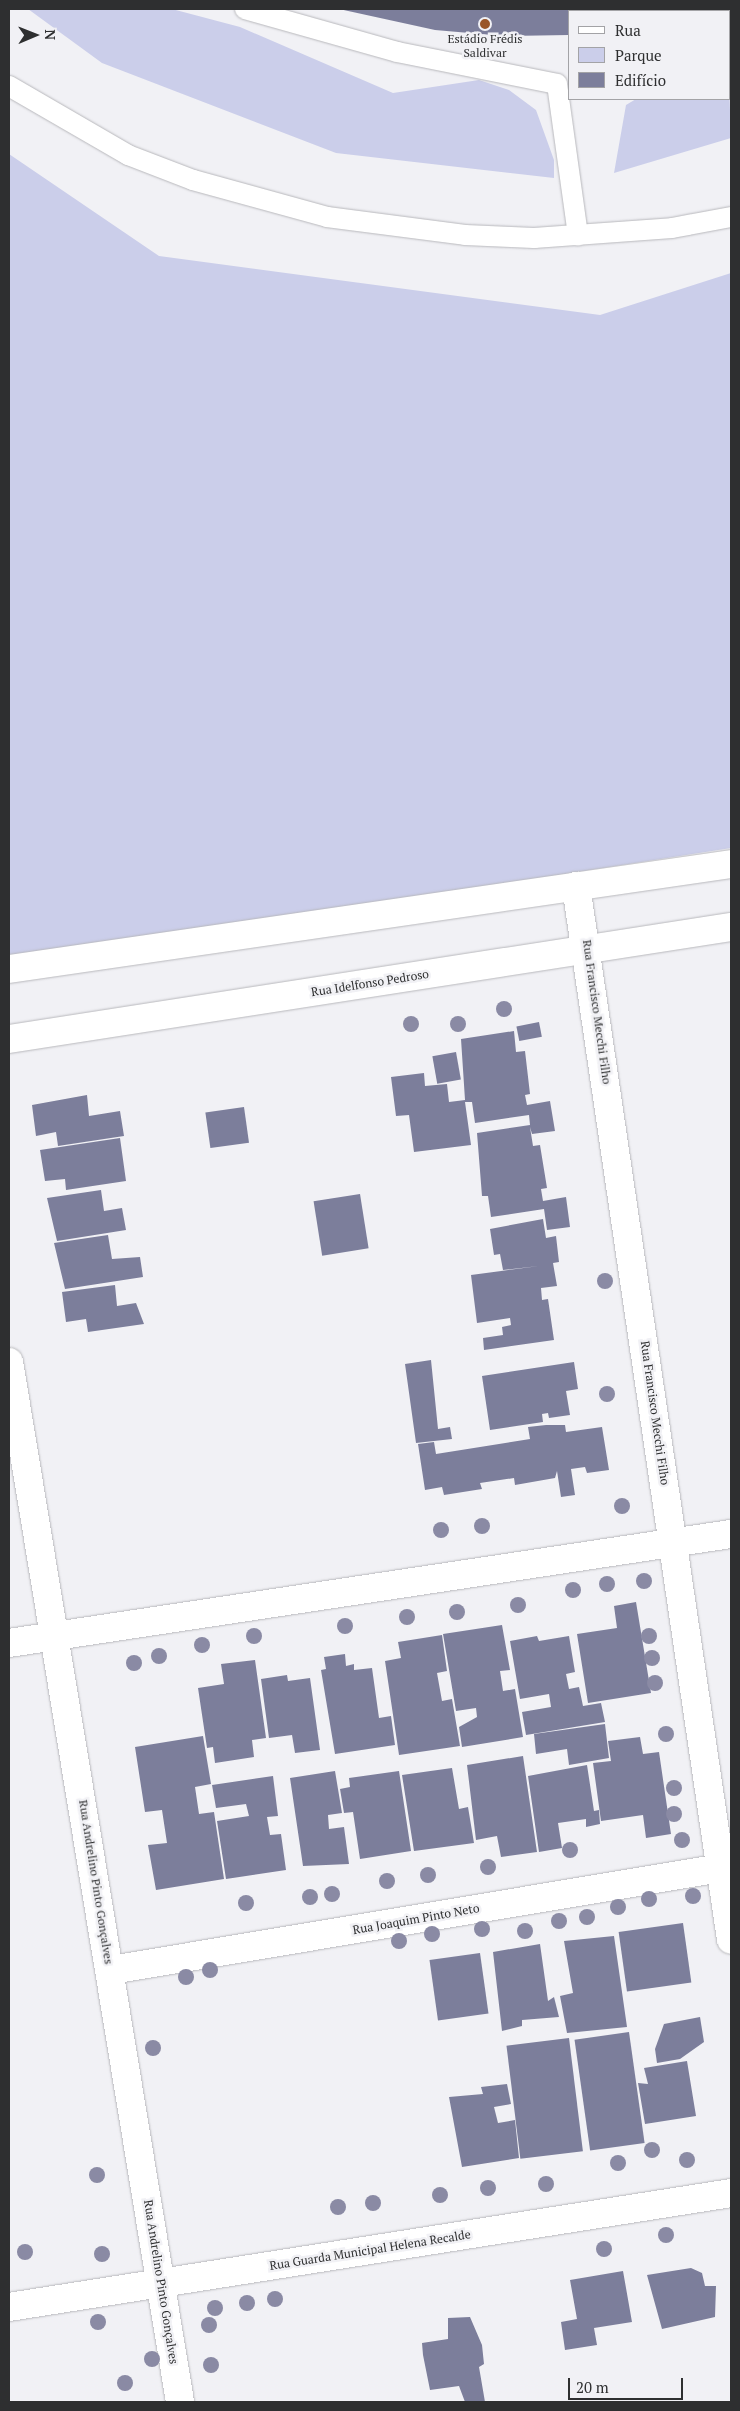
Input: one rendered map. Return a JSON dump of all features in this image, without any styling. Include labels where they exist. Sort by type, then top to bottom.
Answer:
[{"type":"street","points":[[9,969],[731,864]]},
{"type":"street","name":"Rua Francisco Mecchi Filho","points":[[576,886],[589,949],[731,1940]]},
{"type":"street","name":"Rua Idelfonso Pedroso","points":[[9,1039],[731,927]]},
{"type":"street","name":"Rua Andrelino Pinto Gonçalves","points":[[9,1362],[111,1970],[180,2402]]},
{"type":"street","points":[[9,1643],[731,1534]]},
{"type":"street","name":"Rua Joaquim Pinto Neto","points":[[111,1970],[721,1868]]},
{"type":"street","name":"Rua Guarda Municipal Helena Recalde","points":[[9,2307],[731,2193]]},
{"type":"lane","points":[[245,9],[397,52],[557,84],[578,236]]},
{"type":"lane","points":[[9,86],[128,155],[260,201],[396,228],[465,236],[578,236],[731,217]]},
{"type":"green space","points":[[28,9],[172,9],[240,27],[393,93],[479,80],[509,90],[536,110],[554,160],[554,178],[336,153],[102,63]]},
{"type":"green space","points":[[634,100],[730,100],[731,138],[614,173],[626,105]]},
{"type":"green space","points":[[9,154],[159,256],[600,315],[731,273],[731,848],[9,961]]},
{"type":"building","name":"Estádio Frédis Saldivar","points":[[339,9],[731,9],[731,12],[730,10],[568,10],[568,35],[504,36],[435,30]]},
{"type":"building","points":[[539,1022],[542,1037],[519,1041],[516,1026]]},
{"type":"building","points":[[514,1031],[516,1052],[525,1051],[530,1094],[525,1095],[527,1105],[550,1101],[555,1131],[532,1134],[530,1127],[533,1146],[540,1145],[547,1188],[541,1189],[543,1201],[566,1197],[570,1227],[547,1230],[544,1209],[491,1217],[488,1196],[482,1196],[477,1133],[530,1125],[529,1115],[475,1123],[472,1102],[465,1102],[471,1145],[414,1152],[409,1115],[396,1116],[391,1077],[424,1073],[425,1086],[447,1084],[449,1102],[465,1100],[461,1039]]},
{"type":"building","points":[[456,1052],[461,1080],[437,1084],[432,1056]]},
{"type":"building","points":[[87,1095],[89,1116],[120,1111],[124,1136],[58,1146],[56,1132],[36,1136],[32,1105]]},
{"type":"building","points":[[244,1107],[249,1143],[210,1148],[205,1112]]},
{"type":"building","points":[[120,1138],[126,1181],[66,1190],[65,1179],[45,1181],[40,1150]]},
{"type":"building","points":[[101,1190],[104,1211],[122,1208],[126,1230],[57,1241],[47,1198]]},
{"type":"building","points":[[360,1194],[369,1248],[322,1256],[314,1201]]},
{"type":"building","points":[[543,1219],[546,1238],[556,1236],[559,1262],[553,1263],[557,1286],[541,1288],[542,1300],[548,1299],[554,1340],[484,1350],[483,1338],[503,1335],[502,1327],[511,1325],[510,1318],[477,1323],[471,1275],[539,1266],[503,1270],[500,1254],[494,1255],[490,1229]]},
{"type":"building","points":[[108,1235],[112,1259],[140,1257],[143,1277],[65,1289],[54,1243]]},
{"type":"building","points":[[115,1285],[117,1306],[136,1303],[144,1324],[88,1332],[86,1319],[66,1322],[62,1292]]},
{"type":"building","points":[[431,1360],[438,1429],[450,1427],[452,1439],[416,1443],[405,1364]]},
{"type":"building","points":[[574,1362],[578,1389],[566,1391],[570,1415],[549,1418],[548,1413],[542,1414],[543,1422],[490,1430],[482,1376]]},
{"type":"building","points":[[565,1425],[566,1432],[602,1427],[609,1470],[587,1473],[585,1467],[571,1469],[575,1495],[561,1497],[557,1471],[555,1478],[515,1485],[514,1478],[480,1483],[482,1489],[444,1495],[442,1487],[425,1490],[418,1444],[434,1442],[436,1454],[530,1439],[528,1427]]},
{"type":"building","points":[[636,1602],[651,1693],[588,1703],[577,1634],[617,1628],[614,1606]]},
{"type":"building","points":[[502,1625],[510,1670],[500,1671],[503,1691],[515,1689],[523,1737],[462,1747],[459,1727],[477,1717],[476,1708],[456,1711],[443,1634]]},
{"type":"building","points":[[442,1635],[447,1671],[437,1673],[442,1701],[452,1699],[460,1746],[399,1755],[385,1661],[401,1658],[398,1642]]},
{"type":"building","points":[[537,1636],[539,1641],[569,1636],[575,1672],[566,1674],[569,1689],[579,1687],[583,1706],[601,1703],[605,1722],[526,1735],[522,1712],[551,1707],[549,1694],[520,1699],[510,1641]]},
{"type":"building","points":[[345,1654],[346,1666],[354,1664],[354,1670],[372,1668],[379,1718],[391,1716],[395,1745],[335,1754],[321,1670],[326,1669],[324,1657]]},
{"type":"building","points":[[255,1660],[266,1738],[252,1740],[254,1757],[215,1763],[213,1747],[207,1748],[198,1688],[224,1684],[221,1664]]},
{"type":"building","points":[[287,1675],[288,1681],[310,1678],[320,1750],[295,1753],[292,1735],[269,1738],[261,1679]]},
{"type":"building","points":[[605,1724],[609,1758],[569,1765],[567,1749],[536,1754],[534,1734]]},
{"type":"building","points":[[203,1736],[211,1784],[195,1787],[199,1814],[214,1812],[224,1879],[156,1890],[148,1845],[167,1843],[162,1810],[145,1812],[135,1747]]},
{"type":"building","points":[[640,1737],[643,1754],[659,1752],[671,1834],[646,1838],[643,1815],[601,1821],[593,1763],[611,1761],[608,1741]]},
{"type":"building","points":[[523,1756],[537,1852],[501,1857],[497,1836],[476,1840],[467,1765]]},
{"type":"building","points":[[587,1765],[594,1811],[599,1810],[600,1824],[586,1827],[586,1819],[558,1823],[562,1848],[539,1852],[528,1776]]},
{"type":"building","points":[[452,1768],[459,1809],[468,1807],[474,1843],[414,1851],[402,1775]]},
{"type":"building","points":[[335,1771],[342,1813],[328,1815],[329,1829],[344,1827],[349,1864],[303,1866],[290,1778]]},
{"type":"building","points":[[399,1771],[411,1851],[360,1859],[353,1812],[344,1813],[340,1789],[350,1787],[349,1778]]},
{"type":"building","points":[[273,1776],[278,1816],[267,1817],[270,1835],[281,1834],[286,1870],[226,1879],[217,1821],[249,1816],[246,1804],[216,1808],[212,1785]]},
{"type":"building","points":[[683,1923],[691,1982],[627,1991],[619,1932]]},
{"type":"building","points":[[614,1936],[627,2027],[567,2033],[560,1996],[573,1993],[564,1941]]},
{"type":"building","points":[[540,1944],[548,2001],[554,1997],[559,2017],[522,2020],[522,2026],[502,2031],[493,1952]]},
{"type":"building","points":[[480,1953],[488,2013],[438,2021],[429,1960]]},
{"type":"building","points":[[700,2017],[704,2042],[680,2059],[657,2063],[655,2049],[664,2024]]},
{"type":"building","points":[[629,2032],[645,2143],[590,2151],[575,2040]]},
{"type":"building","points":[[569,2038],[583,2151],[520,2159],[506,2046]]},
{"type":"building","points":[[687,2061],[696,2116],[645,2124],[638,2083],[648,2084],[644,2068]]},
{"type":"building","points":[[507,2084],[511,2104],[494,2107],[498,2123],[515,2120],[519,2158],[462,2167],[449,2097],[483,2094],[481,2087]]},
{"type":"building","points":[[691,2268],[702,2273],[705,2286],[716,2286],[715,2317],[662,2329],[647,2275]]},
{"type":"building","points":[[623,2271],[632,2322],[594,2328],[597,2345],[565,2350],[561,2322],[577,2319],[570,2280]]},
{"type":"building","points":[[470,2317],[482,2345],[484,2364],[479,2367],[485,2402],[465,2402],[459,2386],[430,2390],[423,2355],[422,2343],[448,2339],[448,2318]]},
{"type":"place","name":"Estádio Frédis Saldivar","points":[[485,24]]}]
